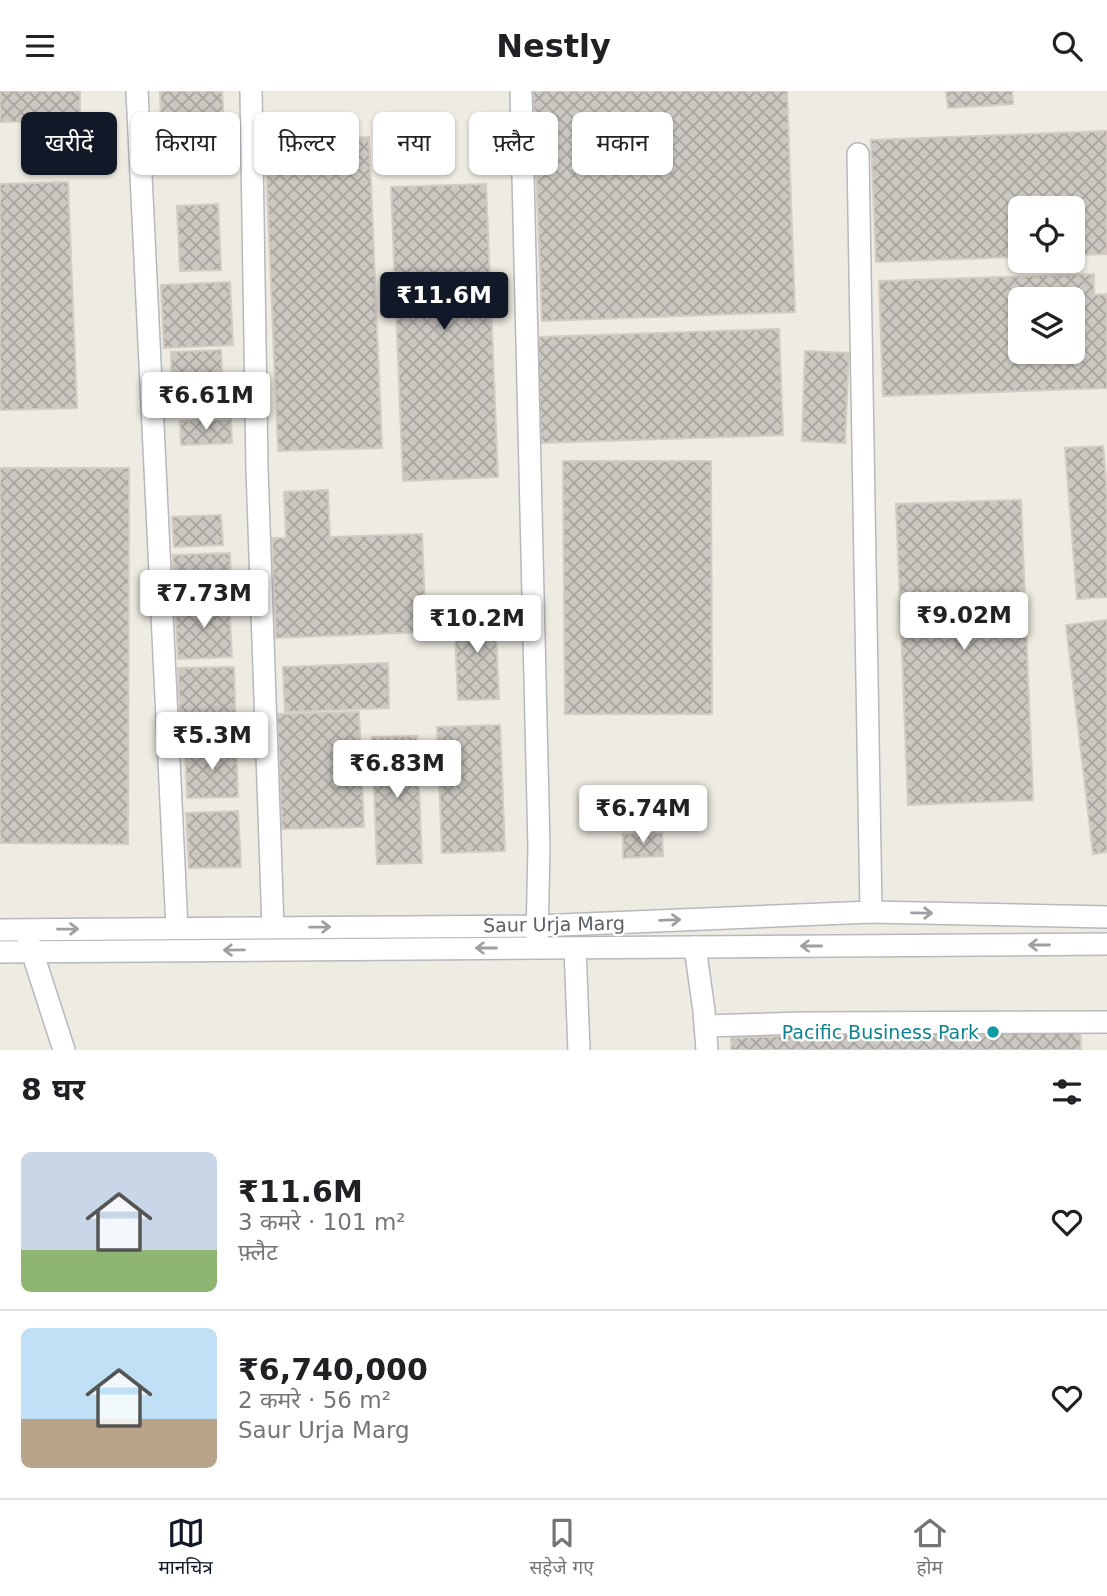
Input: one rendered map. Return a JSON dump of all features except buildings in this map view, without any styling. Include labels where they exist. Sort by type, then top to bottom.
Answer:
[{"type":"street","points":[[137,91],[177,928]]},
{"type":"street","points":[[251,91],[257,469],[273,927]]},
{"type":"street","points":[[521,91],[539,833],[537,948]]},
{"type":"street","points":[[858,154],[871,912]]},
{"type":"street","name":"Saur Urja Marg","points":[[0,930],[537,926],[871,912],[1107,917]]},
{"type":"street","points":[[721,918],[722,947]]},
{"type":"street","points":[[361,949],[362,926]]},
{"type":"street","points":[[25,930],[64,1050]]},
{"type":"street","name":"Saur Urja Marg","points":[[0,952],[1107,944]]},
{"type":"street","points":[[695,947],[707,1050]]},
{"type":"street","points":[[575,948],[579,1050]]},
{"type":"street","points":[[705,1027],[805,1023],[1107,1022]]},
{"type":"place","name":"Pacific Business Park","points":[[993,1032]]}]
